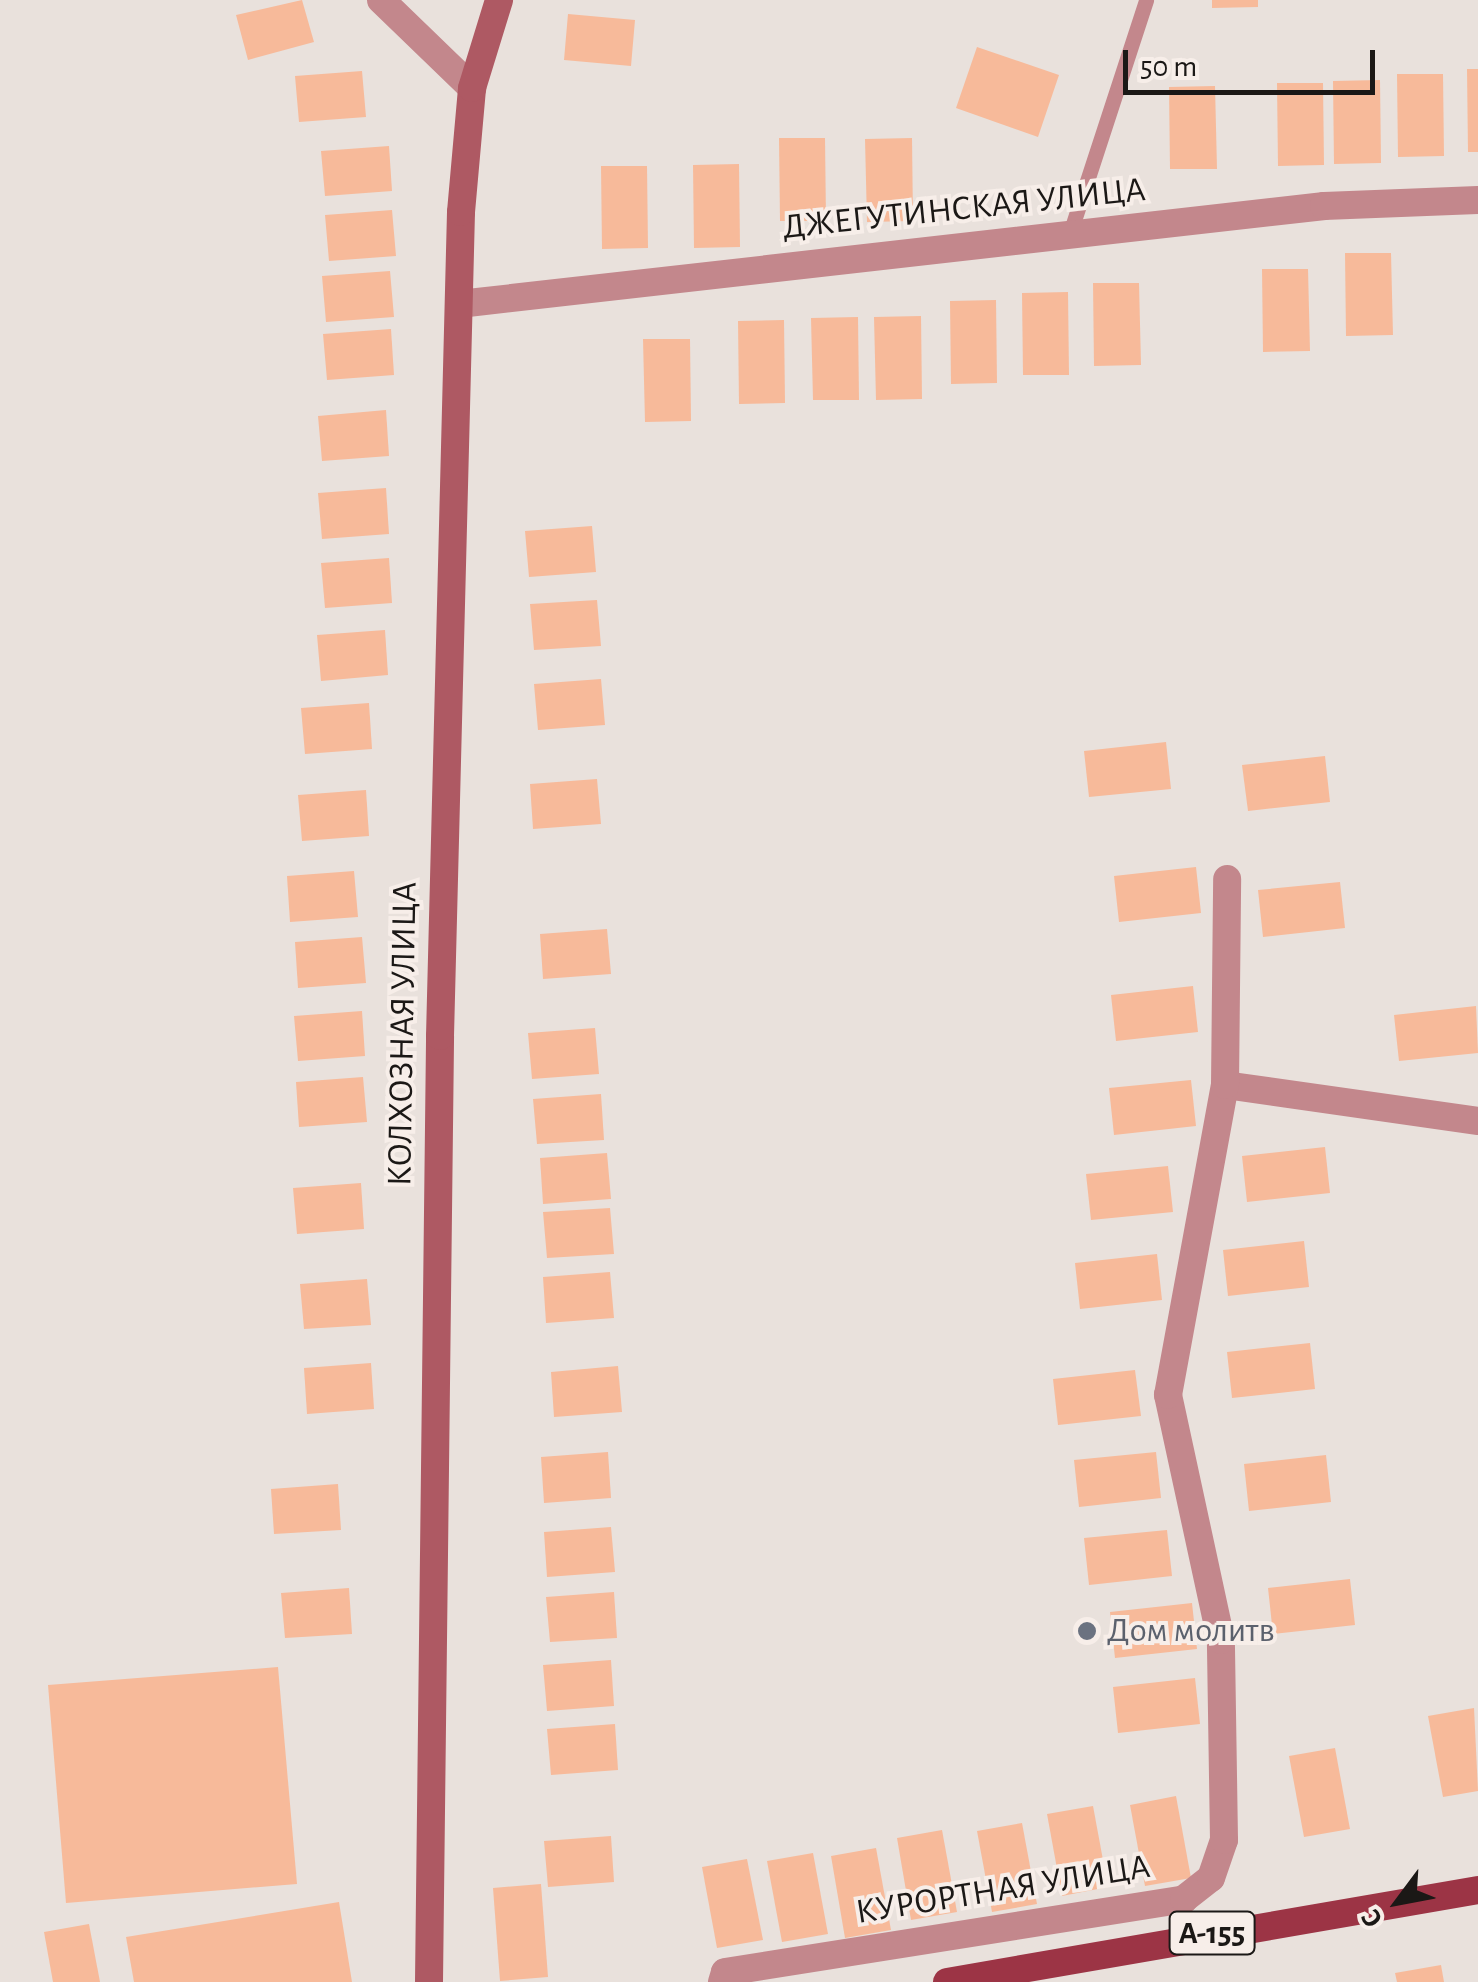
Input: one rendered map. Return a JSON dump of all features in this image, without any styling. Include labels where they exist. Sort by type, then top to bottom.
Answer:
[{"type":"main road","name":"КОЛХОЗНАЯ УЛИЦА","points":[[428,1982],[440,1036],[459,304],[472,88],[500,0]]},
{"type":"main road","name":"А-155","points":[[947,1982],[1478,1890]]},
{"type":"street","points":[[381,0],[472,88]]},
{"type":"street","name":"ДЖЕГУТИНСКАЯ УЛИЦА","points":[[459,304],[1324,206],[1478,200]]},
{"type":"street","name":"КУРОРТНАЯ УЛИЦА","points":[[722,1982],[725,1972],[1184,1899],[1211,1878],[1224,1840],[1221,1640],[1168,1395],[1224,1085],[1226,879]]},
{"type":"street","points":[[1224,1085],[1478,1121]]},
{"type":"lane","points":[[1068,236],[1146,0]]},
{"type":"building","points":[[302,0],[314,42],[248,60],[236,15]]},
{"type":"building","points":[[1212,0],[1258,0],[1258,7],[1212,8]]},
{"type":"building","points":[[568,14],[635,20],[631,66],[564,60]]},
{"type":"building","points":[[977,47],[1059,75],[1038,137],[956,108]]},
{"type":"building","points":[[1467,69],[1478,69],[1478,152],[1468,152]]},
{"type":"building","points":[[362,71],[366,117],[299,122],[295,76]]},
{"type":"building","points":[[1397,74],[1443,74],[1444,156],[1398,157]]},
{"type":"building","points":[[1380,80],[1381,163],[1334,164],[1333,81]]},
{"type":"building","points":[[1277,83],[1323,83],[1324,165],[1278,166]]},
{"type":"building","points":[[1215,86],[1217,169],[1170,169],[1169,87]]},
{"type":"building","points":[[779,138],[825,138],[826,221],[780,221]]},
{"type":"building","points":[[912,138],[913,221],[867,222],[865,139]]},
{"type":"building","points":[[389,146],[392,191],[325,196],[321,151]]},
{"type":"building","points":[[739,164],[740,247],[694,248],[693,165]]},
{"type":"building","points":[[601,166],[647,166],[648,248],[602,249]]},
{"type":"building","points":[[392,210],[396,256],[329,261],[325,215]]},
{"type":"building","points":[[1345,253],[1391,253],[1393,335],[1346,336]]},
{"type":"building","points":[[1262,269],[1308,269],[1310,351],[1263,352]]},
{"type":"building","points":[[390,271],[394,317],[326,322],[322,276]]},
{"type":"building","points":[[1093,283],[1139,283],[1141,365],[1094,366]]},
{"type":"building","points":[[1068,292],[1069,375],[1023,375],[1022,293]]},
{"type":"building","points":[[996,300],[997,383],[951,384],[950,301]]},
{"type":"building","points":[[921,316],[922,399],[876,400],[874,317]]},
{"type":"building","points":[[858,317],[859,400],[813,400],[811,318]]},
{"type":"building","points":[[784,320],[785,403],[739,404],[738,321]]},
{"type":"building","points":[[391,329],[394,375],[327,380],[323,334]]},
{"type":"building","points":[[643,339],[690,339],[691,421],[645,422]]},
{"type":"building","points":[[386,410],[389,456],[322,461],[318,416]]},
{"type":"building","points":[[386,488],[389,534],[322,539],[318,493]]},
{"type":"building","points":[[592,526],[596,572],[529,577],[525,531]]},
{"type":"building","points":[[389,558],[392,603],[325,608],[321,563]]},
{"type":"building","points":[[597,600],[601,646],[534,650],[530,604]]},
{"type":"building","points":[[385,630],[388,675],[321,681],[317,635]]},
{"type":"building","points":[[601,679],[605,725],[538,730],[534,684]]},
{"type":"building","points":[[369,703],[372,749],[305,754],[301,708]]},
{"type":"building","points":[[1166,742],[1171,789],[1089,797],[1084,751]]},
{"type":"building","points":[[1325,756],[1330,802],[1248,811],[1242,765]]},
{"type":"building","points":[[597,779],[601,824],[533,829],[530,784]]},
{"type":"building","points":[[366,790],[369,836],[302,841],[298,795]]},
{"type":"building","points":[[1196,867],[1201,913],[1119,922],[1114,876]]},
{"type":"building","points":[[354,871],[358,917],[290,922],[287,876]]},
{"type":"building","points":[[1340,882],[1345,928],[1263,937],[1258,890]]},
{"type":"building","points":[[607,929],[611,974],[543,979],[540,934]]},
{"type":"building","points":[[362,937],[366,983],[298,988],[295,942]]},
{"type":"building","points":[[1193,986],[1198,1032],[1116,1041],[1111,995]]},
{"type":"building","points":[[1476,1006],[1478,1053],[1399,1061],[1394,1015]]},
{"type":"building","points":[[362,1011],[365,1056],[298,1061],[294,1016]]},
{"type":"building","points":[[595,1028],[599,1074],[532,1079],[528,1033]]},
{"type":"building","points":[[363,1077],[367,1122],[299,1127],[296,1082]]},
{"type":"building","points":[[1191,1080],[1196,1126],[1114,1135],[1109,1088]]},
{"type":"building","points":[[601,1094],[604,1140],[537,1144],[533,1099]]},
{"type":"building","points":[[1325,1147],[1330,1193],[1247,1202],[1242,1156]]},
{"type":"building","points":[[607,1153],[611,1199],[543,1204],[540,1158]]},
{"type":"building","points":[[1168,1166],[1173,1212],[1091,1220],[1086,1174]]},
{"type":"building","points":[[361,1183],[364,1229],[297,1234],[293,1188]]},
{"type":"building","points":[[610,1208],[614,1254],[547,1258],[543,1212]]},
{"type":"building","points":[[1304,1241],[1309,1287],[1228,1296],[1223,1250]]},
{"type":"building","points":[[1157,1254],[1162,1300],[1080,1309],[1075,1263]]},
{"type":"building","points":[[610,1272],[614,1318],[546,1323],[543,1277]]},
{"type":"building","points":[[367,1279],[371,1325],[304,1329],[300,1284]]},
{"type":"building","points":[[1310,1343],[1315,1389],[1232,1398],[1227,1352]]},
{"type":"building","points":[[371,1363],[374,1409],[307,1414],[304,1368]]},
{"type":"building","points":[[618,1366],[622,1412],[554,1417],[551,1372]]},
{"type":"building","points":[[1135,1370],[1141,1416],[1058,1425],[1053,1379]]},
{"type":"building","points":[[608,1452],[611,1498],[544,1503],[541,1457]]},
{"type":"building","points":[[1156,1452],[1161,1498],[1079,1507],[1074,1460]]},
{"type":"building","points":[[1326,1455],[1331,1502],[1249,1511],[1244,1464]]},
{"type":"building","points":[[338,1484],[341,1530],[274,1534],[271,1489]]},
{"type":"building","points":[[611,1527],[615,1572],[547,1577],[544,1532]]},
{"type":"building","points":[[1167,1530],[1172,1576],[1089,1585],[1084,1538]]},
{"type":"building","points":[[1350,1579],[1355,1625],[1273,1634],[1268,1588]]},
{"type":"building","points":[[349,1588],[352,1634],[285,1638],[281,1593]]},
{"type":"building","points":[[614,1592],[617,1638],[550,1642],[546,1597]]},
{"type":"building","points":[[1192,1603],[1197,1649],[1115,1658],[1110,1612]]},
{"type":"building","points":[[611,1660],[614,1706],[547,1711],[543,1665]]},
{"type":"building","points":[[278,1667],[297,1884],[66,1903],[48,1685]]},
{"type":"building","points":[[1195,1678],[1200,1724],[1118,1733],[1113,1687]]},
{"type":"building","points":[[1474,1708],[1478,1791],[1443,1797],[1428,1716]]},
{"type":"building","points":[[615,1724],[618,1770],[551,1775],[547,1729]]},
{"type":"building","points":[[1335,1748],[1350,1829],[1304,1837],[1289,1756]]},
{"type":"building","points":[[1176,1796],[1191,1878],[1145,1886],[1130,1805]]},
{"type":"building","points":[[1093,1806],[1108,1887],[1062,1896],[1047,1814]]},
{"type":"building","points":[[1022,1823],[1037,1904],[992,1912],[977,1831]]},
{"type":"building","points":[[942,1830],[957,1912],[911,1920],[897,1838]]},
{"type":"building","points":[[611,1836],[614,1882],[548,1887],[544,1841]]},
{"type":"building","points":[[876,1848],[891,1930],[845,1938],[831,1856]]},
{"type":"building","points":[[813,1853],[828,1934],[782,1942],[767,1861]]},
{"type":"building","points":[[747,1859],[763,1940],[717,1948],[702,1867]]},
{"type":"building","points":[[541,1884],[548,1977],[500,1981],[493,1888]]},
{"type":"building","points":[[339,1902],[352,1982],[134,1982],[126,1937]]},
{"type":"building","points":[[89,1924],[100,1982],[53,1982],[44,1932]]},
{"type":"building","points":[[1441,1965],[1444,1982],[1397,1982],[1395,1973]]},
{"type":"place","name":"Дом молитв","points":[[1087,1631]]}]
